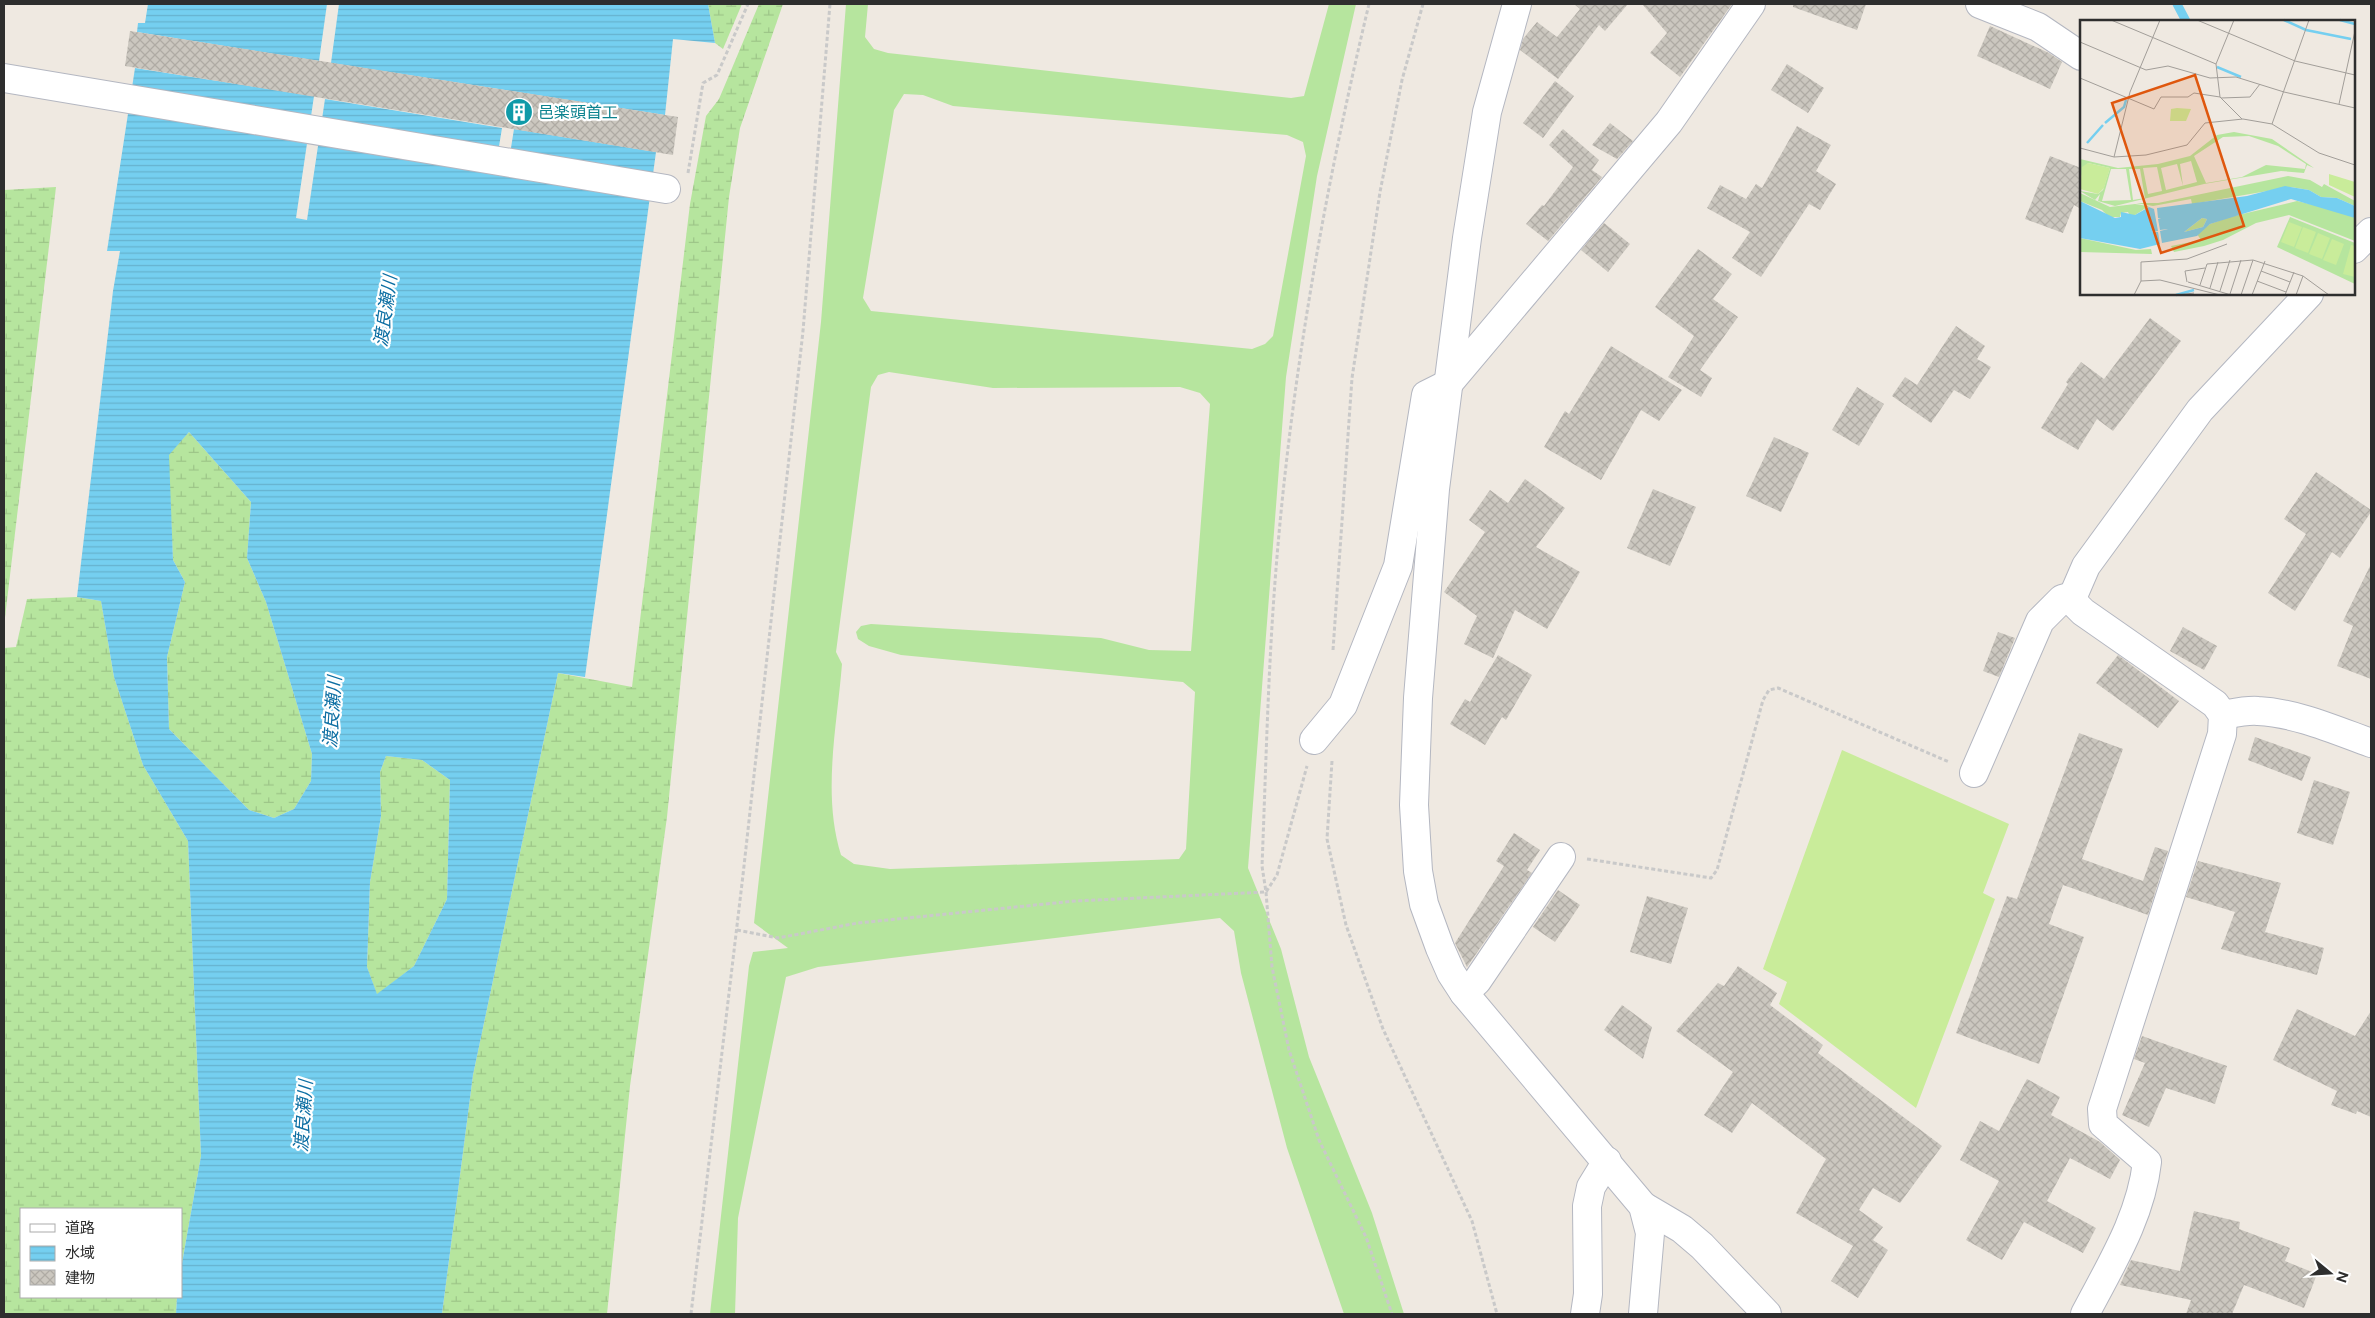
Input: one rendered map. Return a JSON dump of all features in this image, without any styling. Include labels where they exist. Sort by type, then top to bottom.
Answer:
[{"type":"street","points":[[1517,4],[1487,112],[1467,238],[1435,489],[1418,698],[1414,776],[1415,834],[1418,871],[1424,904],[1451,973],[1464,993],[1643,1206],[1682,1229],[1702,1246],[1767,1314]]},
{"type":"street","points":[[1314,740],[1344,705],[1398,566],[1426,395],[1448,384],[1669,122],[1750,4]]},
{"type":"street","points":[[1980,4],[2038,27],[2080,55]]},
{"type":"street","points":[[4,78],[676,185]]},
{"type":"street","points":[[2355,249],[2371,232]]},
{"type":"street","points":[[2355,251],[2371,263]]},
{"type":"street","points":[[2085,1314],[2134,1218],[2145,1180],[2147,1162],[2103,1124],[2102,1109],[2222,734],[2223,715],[2214,704],[2083,612],[2076,605],[2073,596],[2086,566],[2200,410],[2308,295]]},
{"type":"street","points":[[1974,774],[2040,621],[2062,600],[2073,596]]},
{"type":"street","points":[[2223,715],[2256,710],[2276,713],[2319,724],[2371,743]]},
{"type":"street","points":[[1464,993],[1477,981],[1562,857]]},
{"type":"street","points":[[1585,1314],[1588,1294],[1587,1206],[1590,1187],[1606,1161]]},
{"type":"street","points":[[1643,1206],[1650,1234],[1643,1314]]},
{"type":"path","points":[[676,185],[703,83],[717,75],[748,4]]},
{"type":"path","points":[[691,1314],[737,930],[803,331],[830,4]]},
{"type":"path","points":[[1369,4],[1342,119],[1296,383],[1276,569],[1262,866],[1272,967],[1289,1050],[1319,1140],[1366,1237],[1392,1314]]},
{"type":"path","points":[[1562,857],[1572,856],[1711,878],[1717,870],[1762,700],[1769,690],[1778,688],[1974,774]]},
{"type":"path","points":[[1266,892],[1277,875],[1314,740]]},
{"type":"path","points":[[737,930],[778,938],[858,922],[1065,902],[1266,892]]},
{"type":"green space","points":[[708,4],[742,4],[723,49],[715,43]]},
{"type":"green space","points":[[759,4],[783,4],[740,128],[729,197],[667,817],[630,1086],[607,1314],[442,1314],[473,1075],[558,673],[632,687],[690,204],[706,116],[719,99]]},
{"type":"green space","points":[[846,4],[868,4],[865,37],[874,49],[888,53],[1291,98],[1304,96],[1329,4],[1356,4],[1317,176],[1286,377],[1248,868],[1281,949],[1309,1057],[1372,1213],[1404,1314],[1344,1314],[1287,1148],[1241,973],[1234,931],[1220,918],[818,967],[786,977],[738,1218],[735,1314],[710,1314],[749,966],[753,952],[788,948],[754,923],[821,322]],"holes":[[[904,94],[923,95],[953,106],[1287,135],[1303,142],[1306,156],[1273,336],[1265,344],[1252,349],[871,311],[863,298],[894,110]],[[889,372],[993,388],[1180,387],[1200,393],[1210,404],[1191,651],[1149,650],[1101,638],[871,624],[861,626],[856,632],[858,639],[869,646],[901,655],[1183,682],[1195,692],[1186,849],[1179,859],[890,869],[854,864],[841,855],[835,832],[832,808],[834,736],[842,664],[836,652],[871,387],[878,375]]]},
{"type":"green space","points":[[56,187],[4,626],[4,190]]},
{"type":"green space","points":[[189,432],[251,502],[247,558],[266,602],[312,754],[311,781],[294,809],[274,818],[249,810],[169,729],[167,657],[185,582],[173,560],[168,455]]},
{"type":"green space","points":[[77,597],[101,601],[114,677],[143,765],[188,841],[201,1156],[182,1263],[182,1208],[20,1208],[20,1298],[177,1298],[176,1314],[4,1314],[4,648],[16,647],[27,599]]},
{"type":"green space","points":[[1842,750],[2009,824],[1983,893],[1995,899],[1916,1108],[1779,1004],[1787,982],[1763,969]]},
{"type":"green space","points":[[386,756],[422,760],[450,780],[447,899],[414,966],[377,995],[367,967],[370,882],[381,816],[380,772]]},
{"type":"water","points":[[148,4],[327,4],[319,61],[137,32],[138,23],[145,23]]},
{"type":"water","points":[[339,4],[708,4],[715,43],[673,39],[665,115],[331,63]]},
{"type":"water","name":"渡良瀬川","points":[[135,68],[314,96],[296,218],[307,220],[325,99],[502,128],[495,171],[507,173],[514,129],[656,152],[585,677],[558,673],[473,1075],[442,1314],[176,1314],[177,1298],[182,1298],[182,1263],[201,1156],[188,841],[143,765],[114,677],[101,601],[77,597],[113,291],[120,251],[107,251]],"holes":[[[189,432],[251,502],[247,558],[266,602],[312,754],[311,781],[294,809],[274,818],[249,810],[169,729],[167,657],[185,582],[173,560],[169,455]],[[386,756],[422,760],[450,780],[447,899],[414,966],[377,994],[367,967],[370,882],[381,816],[380,772]]]},
{"type":"building","points":[[1574,4],[1628,4],[1605,31],[1599,25],[1558,79],[1520,50],[1523,39],[1537,22],[1557,37],[1580,9]]},
{"type":"building","points":[[1642,4],[1732,4],[1680,77],[1650,53],[1667,33]]},
{"type":"building","points":[[1793,4],[1866,4],[1857,30],[1793,7]]},
{"type":"building","points":[[1990,26],[2049,53],[2062,62],[2050,89],[1977,56]]},
{"type":"building","name":"邑楽頭首工","points":[[130,31],[678,117],[673,155],[125,66]]},
{"type":"building","points":[[1787,64],[1824,88],[1808,113],[1771,90]]},
{"type":"building","points":[[1555,81],[1574,96],[1543,138],[1523,123]]},
{"type":"building","points":[[1610,123],[1633,141],[1617,159],[1592,145]]},
{"type":"building","points":[[1797,126],[1831,145],[1816,171],[1836,184],[1820,210],[1809,204],[1761,277],[1732,258],[1750,232],[1707,208],[1720,185],[1746,199],[1756,184],[1762,188]]},
{"type":"building","points":[[1563,129],[1599,160],[1592,170],[1602,177],[1548,241],[1526,224],[1542,205],[1544,206],[1573,167],[1549,145]]},
{"type":"building","points":[[2050,156],[2080,168],[2080,208],[2074,205],[2063,233],[2025,219]]},
{"type":"building","points":[[1604,223],[1630,244],[1608,272],[1581,250]]},
{"type":"building","points":[[1698,249],[1732,274],[1713,299],[1738,317],[1700,370],[1712,378],[1701,397],[1668,377],[1694,336],[1655,307]]},
{"type":"building","points":[[2150,318],[2181,341],[2113,431],[2097,419],[2078,450],[2041,428],[2068,384],[2066,382],[2081,362],[2104,379]]},
{"type":"building","points":[[1956,326],[1985,346],[1977,359],[1991,367],[1970,399],[1954,390],[1931,423],[1892,396],[1905,377],[1917,385]]},
{"type":"building","points":[[1611,346],[1682,390],[1659,421],[1641,410],[1601,480],[1544,447],[1565,411],[1569,414]]},
{"type":"building","points":[[1857,387],[1884,404],[1859,446],[1832,430]]},
{"type":"building","points":[[1774,437],[1809,453],[1781,512],[1746,496]]},
{"type":"building","points":[[2316,472],[2371,510],[2371,512],[2340,558],[2332,552],[2295,611],[2268,593],[2306,534],[2284,519]]},
{"type":"building","points":[[1525,479],[1565,508],[1536,547],[1580,572],[1547,629],[1515,610],[1493,658],[1464,644],[1477,616],[1444,592],[1485,532],[1469,520],[1490,490],[1508,503]]},
{"type":"building","points":[[1653,489],[1696,507],[1670,566],[1627,548]]},
{"type":"building","points":[[2371,564],[2371,679],[2337,666],[2353,626],[2343,621]]},
{"type":"building","points":[[2183,627],[2217,646],[2204,670],[2170,651]]},
{"type":"building","points":[[1998,632],[2015,638],[1999,677],[1983,671]]},
{"type":"building","points":[[1498,655],[1532,675],[1506,720],[1502,717],[1485,745],[1450,724],[1465,699],[1470,702]]},
{"type":"building","points":[[2118,655],[2179,701],[2158,728],[2096,683]]},
{"type":"building","points":[[2079,733],[2123,749],[2082,859],[2143,881],[2155,847],[2168,851],[2148,915],[2063,885],[2049,924],[2084,937],[2039,1064],[1956,1033],[2007,896],[2017,899]]},
{"type":"building","points":[[2255,737],[2311,757],[2302,781],[2248,760]]},
{"type":"building","points":[[2314,780],[2350,792],[2333,845],[2297,833]]},
{"type":"building","points":[[1514,833],[1540,850],[1527,870],[1532,873],[1467,967],[1455,943],[1504,866],[1496,861]]},
{"type":"building","points":[[2198,861],[2281,883],[2265,932],[2324,948],[2317,975],[2221,949],[2235,912],[2186,897]]},
{"type":"building","points":[[1558,890],[1580,905],[1555,942],[1533,927]]},
{"type":"building","points":[[1647,896],[1688,908],[1671,964],[1630,952]]},
{"type":"building","points":[[1738,966],[1777,993],[1770,1005],[1823,1045],[1818,1053],[1942,1146],[1900,1203],[1873,1188],[1859,1210],[1883,1227],[1873,1240],[1888,1250],[1858,1298],[1831,1281],[1853,1246],[1796,1213],[1826,1159],[1752,1103],[1732,1133],[1704,1115],[1733,1072],[1676,1031],[1718,983],[1724,986]]},
{"type":"building","points":[[1622,1005],[1652,1027],[1643,1059],[1604,1030]]},
{"type":"building","points":[[2297,1009],[2355,1036],[2371,1011],[2371,1117],[2357,1111],[2356,1114],[2331,1105],[2337,1091],[2273,1060]]},
{"type":"building","points":[[2142,1036],[2227,1066],[2215,1104],[2166,1088],[2149,1127],[2122,1115],[2145,1063],[2134,1059]]},
{"type":"building","points":[[2027,1079],[2060,1097],[2051,1115],[2100,1142],[2120,1160],[2110,1179],[2070,1158],[2047,1201],[2096,1228],[2083,1253],[2024,1222],[2002,1260],[1966,1240],[1999,1181],[1960,1160],[1980,1121],[1999,1131]]},
{"type":"building","points":[[2194,1211],[2240,1222],[2239,1229],[2290,1248],[2285,1261],[2317,1274],[2304,1308],[2244,1285],[2232,1314],[2186,1314],[2191,1300],[2120,1285],[2131,1260],[2180,1271]]},
{"type":"waterway","points":[[2177,4],[2185,20]]},
{"type":"place","name":"邑楽頭首工","points":[[519,112]]}]
